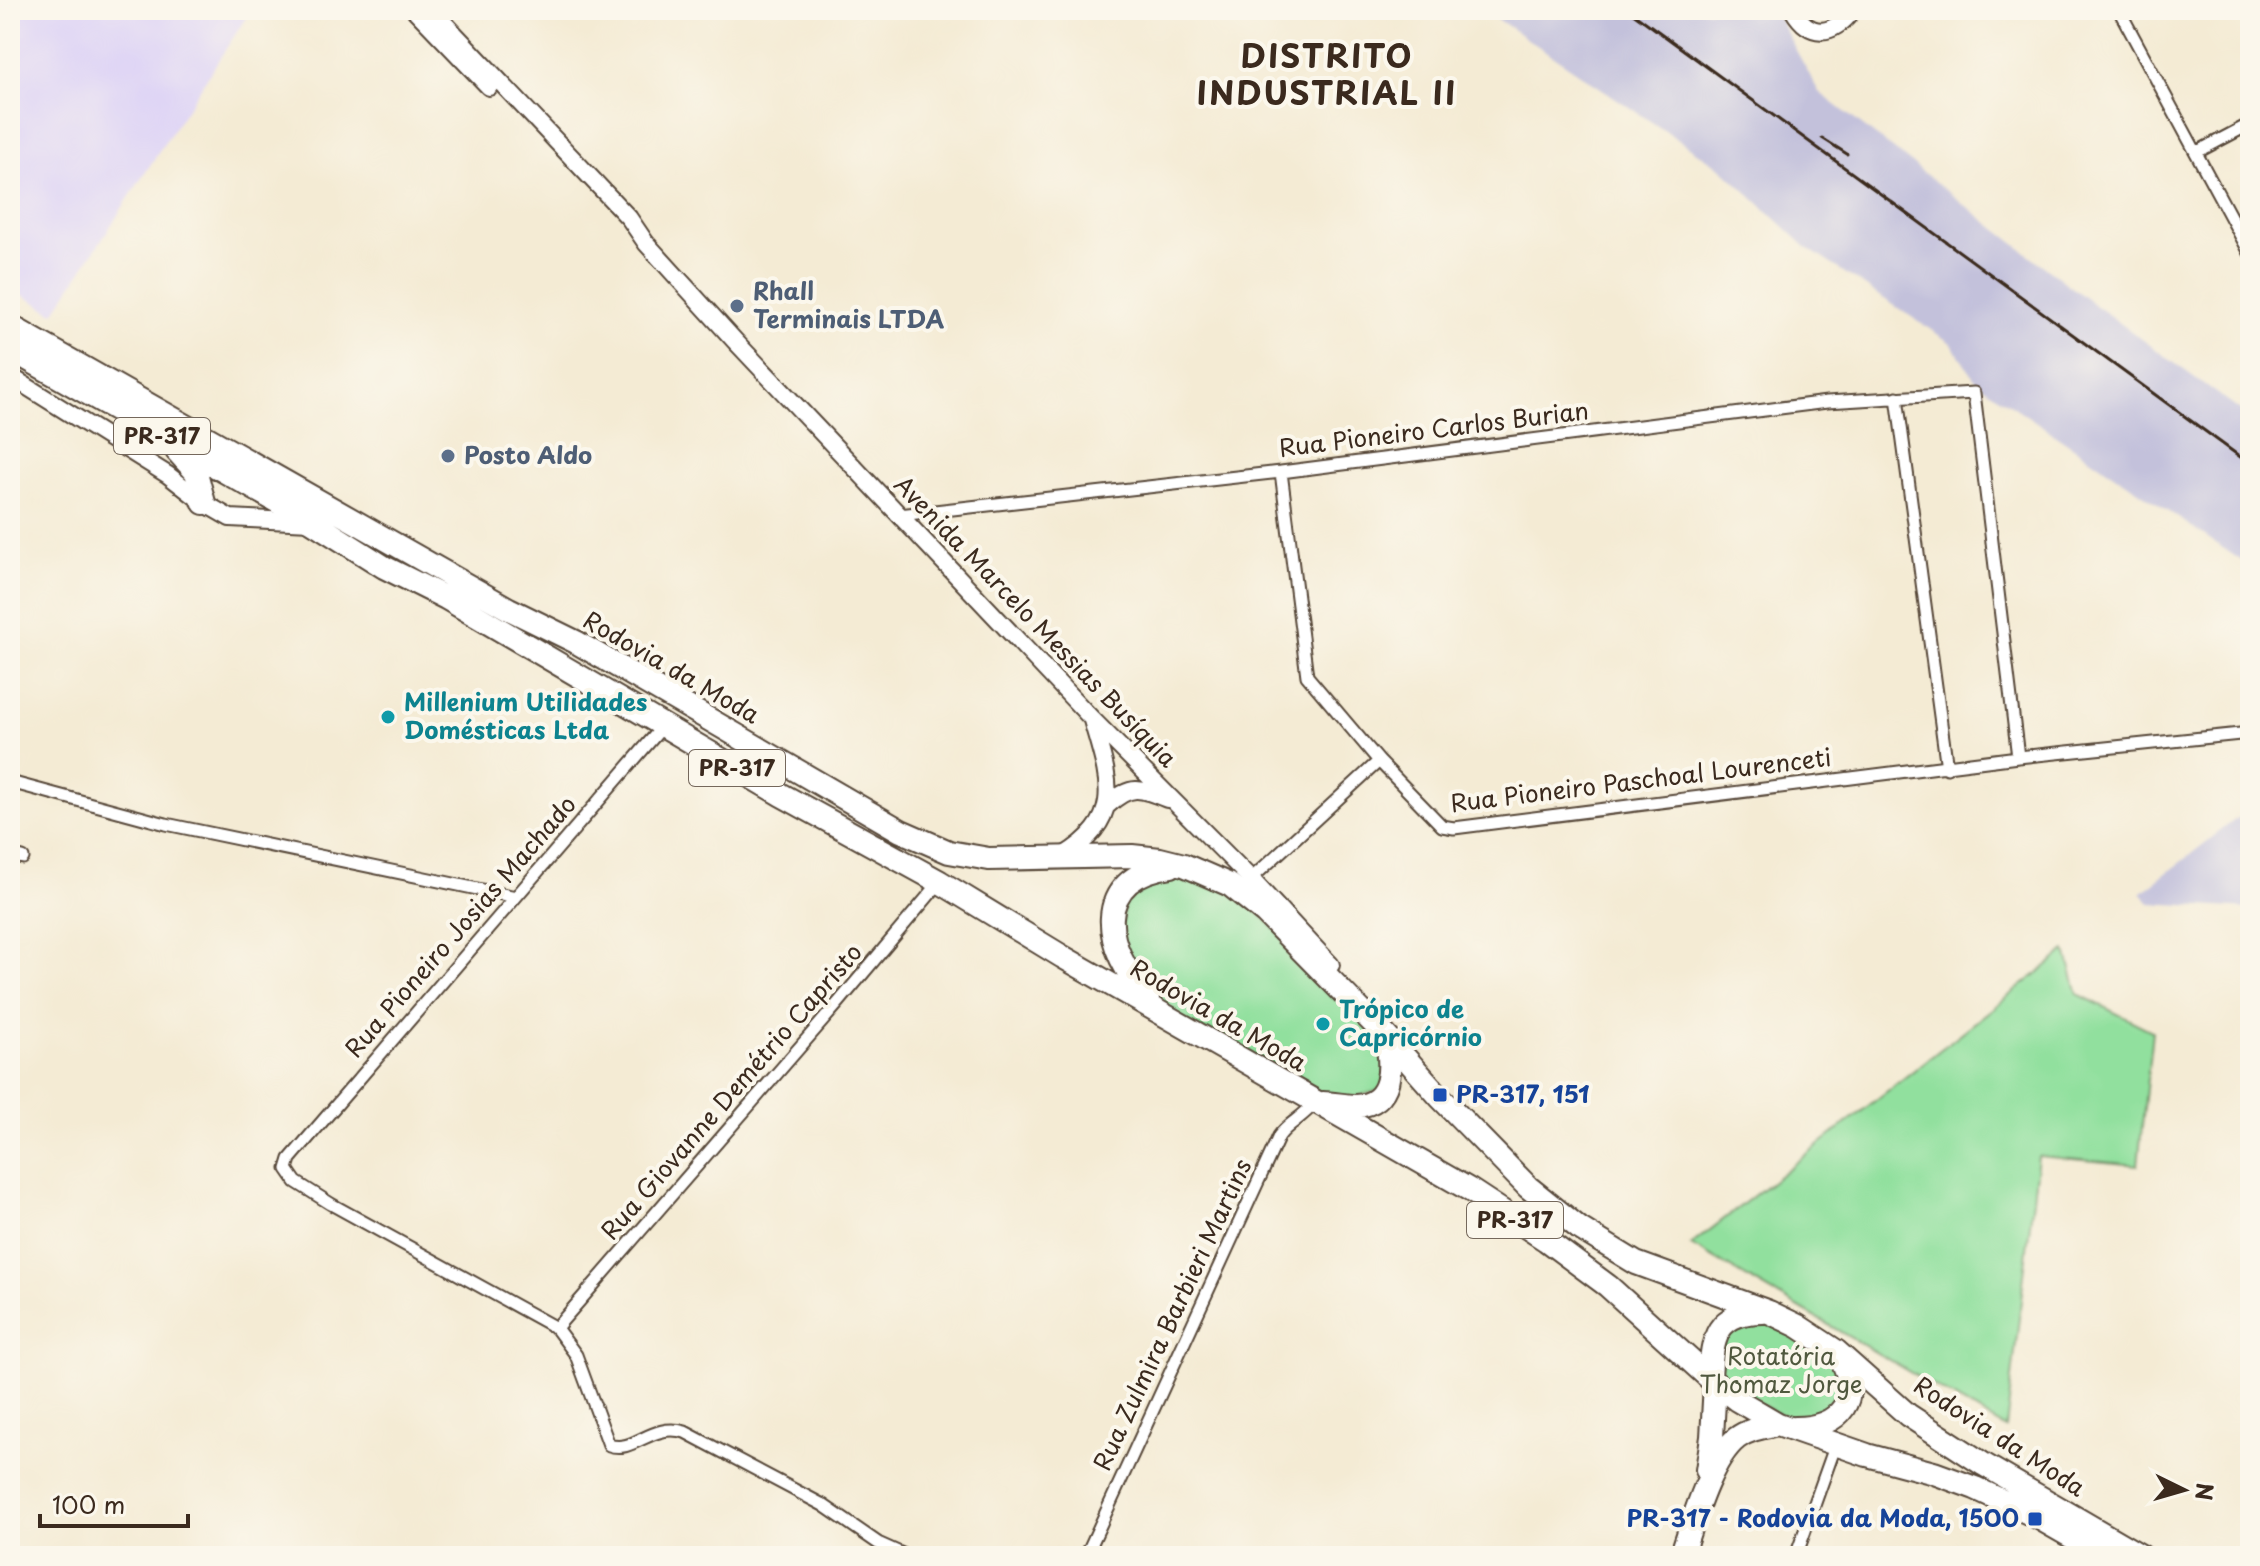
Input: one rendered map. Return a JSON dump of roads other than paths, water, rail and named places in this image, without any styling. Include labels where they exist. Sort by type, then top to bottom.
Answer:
[{"type":"highway","name":"Rodovia da Moda","points":[[10,326],[509,609],[576,642],[901,831],[949,852],[989,859],[1132,856],[1184,865],[1230,885],[1265,913],[1386,1036],[1479,1139],[1528,1187],[1579,1228],[1636,1263],[1769,1312]]},
{"type":"highway","name":"Rodovia da Moda","points":[[10,349],[313,522],[384,567],[446,598],[780,794],[940,882],[1314,1103],[1470,1190],[1608,1286],[1712,1380]]},
{"type":"highway","points":[[162,436],[196,472],[204,503]]},
{"type":"highway","points":[[1162,1012],[1127,974],[1114,940],[1113,912],[1117,894],[1127,881],[1154,868],[1184,865]]},
{"type":"highway","points":[[1314,1103],[1353,1106],[1367,1104],[1377,1098],[1391,1075],[1386,1036]]},
{"type":"highway","points":[[1704,1491],[1712,1437],[1712,1344],[1721,1327],[1745,1312],[1769,1312]]},
{"type":"highway","name":"PR-317","points":[[1769,1312],[1798,1326],[1836,1351]]},
{"type":"highway","name":"Rodovia da Moda","points":[[1836,1351],[1908,1415],[1983,1464],[2102,1550]]},
{"type":"highway","points":[[1681,1556],[1704,1491],[1725,1451],[1738,1438],[1754,1429],[1784,1426],[1809,1428],[1828,1423],[1840,1413],[1850,1386],[1847,1370],[1836,1351]]},
{"type":"highway","name":"PR-317","points":[[1712,1380],[1737,1400],[1784,1426]]},
{"type":"highway","name":"Rodovia da Moda","points":[[1784,1426],[1975,1488],[2102,1550],[2141,1556]]},
{"type":"highway","points":[[2102,1550],[2151,1556]]},
{"type":"street","name":"Avenida Marcelo Messias Busíquia","points":[[415,10],[539,132]]},
{"type":"street","name":"Avenida Marcelo Messias Busíquia","points":[[432,10],[623,226],[646,243],[1092,719],[1251,879],[1363,1002],[1386,1036]]},
{"type":"street","points":[[1796,16],[1808,29],[1822,32],[1835,26],[1853,10]]},
{"type":"street","points":[[2119,10],[2250,253]]},
{"type":"street","points":[[2197,152],[2250,124]]},
{"type":"street","points":[[10,376],[168,475],[204,503],[230,518],[313,522]]},
{"type":"street","name":"Rua Pioneiro Carlos Burian","points":[[899,515],[1281,472],[1827,402],[1974,393],[2018,757]]},
{"type":"street","points":[[1897,397],[1947,768]]},
{"type":"street","name":"Rua Pioneiro Paschoal Lourenceti","points":[[1281,472],[1307,676],[1436,823],[1454,828],[2018,757],[2250,733]]},
{"type":"street","points":[[1092,719],[1107,776],[1108,805]]},
{"type":"street","name":"Rua Pioneiro Josias Machado","points":[[556,1328],[308,1190],[291,1177],[287,1169],[290,1159],[664,724]]},
{"type":"street","points":[[1251,879],[1379,761]]},
{"type":"street","points":[[10,782],[166,824],[516,897]]},
{"type":"street","points":[[1061,857],[1092,833],[1108,805],[1132,789],[1145,789],[1176,803]]},
{"type":"street","points":[[10,855],[23,858]]},
{"type":"street","name":"Rua Giovanne Demétrio Capristo","points":[[556,1328],[940,882]]},
{"type":"street","name":"Rua Zulmira Barbieri Martins","points":[[1086,1556],[1279,1136],[1314,1103]]},
{"type":"street","points":[[556,1328],[576,1355],[609,1445],[625,1446],[670,1428],[685,1432],[823,1505],[878,1543],[907,1556]]},
{"type":"street","points":[[1796,1556],[1836,1444]]},
{"type":"railway","points":[[1629,10],[2250,464]]},
{"type":"railway","points":[[1822,138],[1847,154]]},
{"type":"place","name":"Rhall Terminais LTDA","points":[[737,306]]},
{"type":"place","name":"Posto Aldo","points":[[448,456]]},
{"type":"place","name":"Millenium Utilidades Domésticas Ltda","points":[[388,717]]},
{"type":"place","name":"Trópico de Capricórnio","points":[[1323,1024]]},
{"type":"place","name":"PR-317, 151","points":[[1440,1095]]},
{"type":"place","name":"PR-317 - Rodovia da Moda, 1500","points":[[2035,1519]]},
{"type":"district","name":"DISTRITO INDUSTRIAL II","points":[[1327,76]]},
{"type":"park label","name":"Rotatória Thomaz Jorge","points":[[1781,1371]]}]
